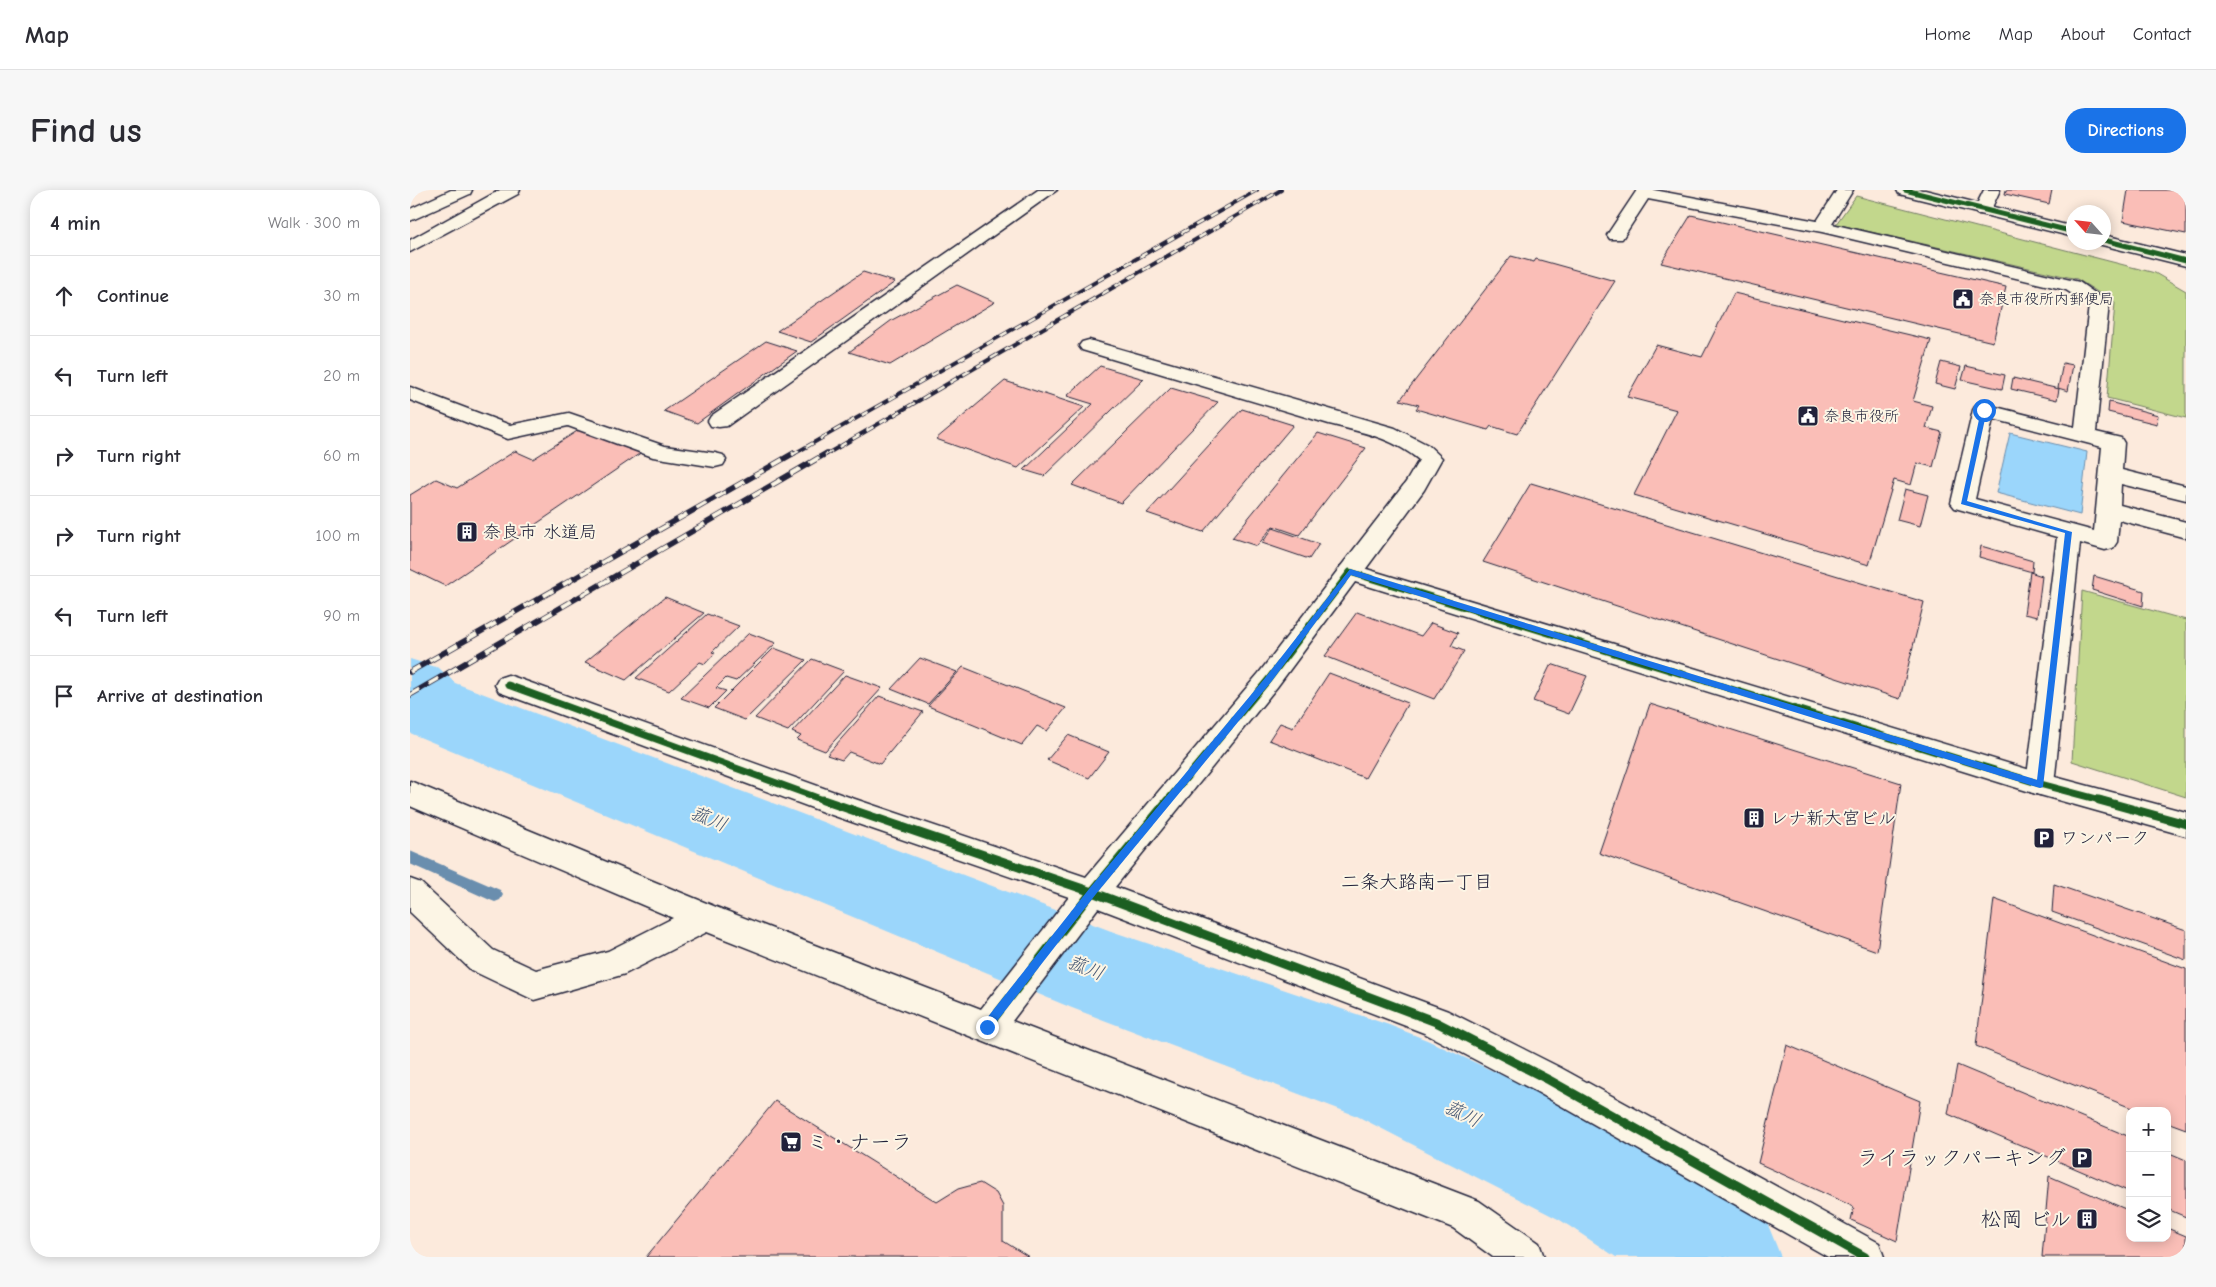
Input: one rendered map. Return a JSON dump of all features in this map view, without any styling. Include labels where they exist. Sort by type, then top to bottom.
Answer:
[{"type":"main road","points":[[410,216],[464,190]]},
{"type":"main road","points":[[410,247],[512,190]]},
{"type":"main road","points":[[719,421],[1049,190]]},
{"type":"main road","points":[[1822,227],[1845,190]]},
{"type":"main road","points":[[1905,190],[2066,230]]},
{"type":"main road","points":[[1983,210],[1992,190]]},
{"type":"main road","points":[[1616,235],[1644,192],[1822,227],[2072,286],[2099,303],[2085,436]]},
{"type":"main road","points":[[2111,242],[2186,261]]},
{"type":"main road","points":[[987,1027],[1092,892],[1268,680],[1416,485],[1431,458],[1416,445],[1374,426],[1337,419],[1089,346]]},
{"type":"main road","points":[[410,393],[508,432],[569,419],[661,452],[715,460]]},
{"type":"main road","points":[[1984,410],[2085,436],[2113,443],[2105,542],[1963,503],[1984,410]]},
{"type":"main road","points":[[2111,474],[2186,493]]},
{"type":"main road","points":[[2107,510],[2186,530]]},
{"type":"main road","points":[[2040,784],[2069,532]]},
{"type":"main road","points":[[1350,572],[2040,784],[2186,824]]},
{"type":"main road","points":[[508,685],[833,804],[1092,892],[1436,1022],[1548,1080],[1865,1257]]},
{"type":"main road","points":[[410,794],[704,917],[1466,1214],[1525,1257]]},
{"type":"main road","points":[[410,892],[482,960],[534,985],[614,964],[704,917]]},
{"type":"green space","points":[[1856,196],[2155,273],[2186,291],[2186,418],[2107,398],[2115,303],[2077,279],[1836,224]]},
{"type":"green space","points":[[2082,591],[2186,620],[2186,797],[2072,761]]},
{"type":"water","points":[[2010,433],[2087,452],[2080,515],[1996,493]]},
{"type":"building","points":[[2006,190],[2052,190],[2049,204],[2005,194]]},
{"type":"building","points":[[2128,190],[2186,190],[2186,234],[2123,221]]},
{"type":"building","points":[[1691,215],[2006,287],[1993,342],[1661,263]]},
{"type":"building","points":[[1511,256],[1534,262],[1536,259],[1615,281],[1517,434],[1491,426],[1488,430],[1416,409],[1419,405],[1400,400]]},
{"type":"building","points":[[863,272],[895,282],[811,342],[777,331]]},
{"type":"building","points":[[957,285],[995,302],[890,365],[849,352],[892,320]]},
{"type":"building","points":[[1734,293],[1931,340],[1913,401],[1932,406],[1926,428],[1942,432],[1933,467],[1917,463],[1911,485],[1894,480],[1869,565],[1634,495],[1677,410],[1627,397],[1656,345],[1702,357]]},
{"type":"building","points":[[766,341],[797,351],[697,423],[664,411]]},
{"type":"building","points":[[1941,362],[1961,367],[1955,389],[1935,384]]},
{"type":"building","points":[[2063,363],[2073,365],[2068,391],[2058,388]]},
{"type":"building","points":[[1100,366],[1144,379],[1044,476],[1024,470],[1093,404],[1067,396]]},
{"type":"building","points":[[1966,366],[2005,375],[2002,389],[1962,380]]},
{"type":"building","points":[[2013,378],[2059,389],[2057,400],[2011,389]]},
{"type":"building","points":[[1005,381],[1084,407],[1018,468],[936,439]]},
{"type":"building","points":[[1171,388],[1218,402],[1121,503],[1072,485]]},
{"type":"building","points":[[2109,402],[2158,415],[2157,424],[2108,412]]},
{"type":"building","points":[[1242,409],[1293,425],[1203,532],[1147,513]]},
{"type":"building","name":"奈良市 水道局","points":[[582,428],[642,452],[445,586],[410,569],[410,495],[436,479],[457,488],[515,451],[533,459]]},
{"type":"building","points":[[1318,433],[1366,448],[1299,535],[1273,526],[1257,546],[1232,538]]},
{"type":"building","points":[[1531,483],[1924,602],[1900,699],[1483,562]]},
{"type":"building","points":[[1905,489],[1928,495],[1920,526],[1897,520]]},
{"type":"building","points":[[1273,528],[1319,544],[1309,559],[1262,543]]},
{"type":"building","points":[[1981,546],[2033,561],[2032,572],[1979,557]]},
{"type":"building","points":[[2030,572],[2042,576],[2037,617],[2024,614]]},
{"type":"building","points":[[2094,576],[2144,591],[2143,606],[2092,590]]},
{"type":"building","points":[[665,597],[704,613],[626,680],[585,662]]},
{"type":"building","points":[[1357,612],[1421,636],[1431,623],[1458,633],[1451,646],[1464,651],[1434,699],[1325,656]]},
{"type":"building","points":[[707,614],[739,626],[712,652],[715,653],[705,664],[700,662],[669,691],[636,678]]},
{"type":"building","points":[[749,633],[776,643],[736,681],[726,678],[716,688],[726,691],[709,708],[681,698]]},
{"type":"building","points":[[774,648],[806,660],[745,720],[714,708]]},
{"type":"building","points":[[920,658],[957,672],[928,704],[891,689]]},
{"type":"building","points":[[812,659],[844,671],[788,731],[755,718]]},
{"type":"building","points":[[1551,664],[1587,676],[1569,714],[1533,701]]},
{"type":"building","points":[[963,667],[1066,708],[1047,731],[1037,726],[1022,745],[928,706]]},
{"type":"building","points":[[1329,673],[1408,703],[1365,778],[1269,740],[1280,723],[1293,728]]},
{"type":"building","points":[[845,675],[882,688],[825,751],[797,740],[801,736],[792,732]]},
{"type":"building","points":[[879,696],[923,712],[880,764],[849,752],[842,760],[827,755]]},
{"type":"building","name":"レナ新大宮ビル","points":[[1650,704],[1901,783],[1877,951],[1599,853]]},
{"type":"building","points":[[1068,735],[1109,752],[1089,778],[1047,760]]},
{"type":"building","points":[[2054,884],[2186,930],[2186,960],[2052,912]]},
{"type":"building","points":[[1994,899],[2186,969],[2186,1129],[2171,1123],[2171,1107],[2129,1107],[1976,1046]]},
{"type":"building","points":[[1787,1045],[1920,1101],[1897,1241],[1851,1220],[1854,1207],[1758,1163]]},
{"type":"building","points":[[1957,1065],[2126,1135],[2126,1190],[1948,1114]]},
{"type":"building","name":"ミ・ナーラ","points":[[775,1101],[937,1202],[958,1189],[980,1183],[996,1193],[1003,1206],[1003,1241],[1029,1257],[646,1257]]},
{"type":"building","points":[[2171,1154],[2186,1160],[2186,1217],[2171,1211]]},
{"type":"building","name":"松岡 ビル","points":[[2049,1176],[2126,1209],[2126,1242],[2171,1242],[2171,1230],[2186,1236],[2186,1257],[2042,1257]]},
{"type":"waterway","name":"菰川","points":[[410,690],[425,705],[1108,976],[1389,1076],[1600,1180],[1722,1257]]},
{"type":"waterway","points":[[410,857],[495,895]]},
{"type":"railway","points":[[792,455],[1257,190]]},
{"type":"railway","points":[[825,455],[1281,190]]},
{"type":"railway","points":[[410,672],[794,453]]},
{"type":"railway","points":[[410,695],[827,453]]},
{"type":"cycle path","points":[[1905,190],[2066,230]]},
{"type":"cycle path","points":[[2111,242],[2186,261]]},
{"type":"cycle path","points":[[987,1027],[1092,892],[1268,680],[1350,572],[2040,784],[2186,824]]},
{"type":"cycle path","points":[[508,685],[833,804],[1092,892],[1436,1022],[1549,1080],[1865,1257]]},
{"type":"place","name":"奈良市役所内郵便局","points":[[1963,299]]},
{"type":"place","name":"奈良市役所","points":[[1808,416]]},
{"type":"place","name":"奈良市 水道局","points":[[467,532]]},
{"type":"place","name":"レナ新大宮ビル","points":[[1754,818]]},
{"type":"place","name":"ワンパーク","points":[[2044,838]]},
{"type":"place","name":"ミ・ナーラ","points":[[791,1142]]},
{"type":"place","name":"ライラックパーキング","points":[[2082,1158]]},
{"type":"place","name":"松岡 ビル","points":[[2087,1219]]},
{"type":"district","name":"二条大路南一丁目","points":[[1417,881]]},
{"type":"route","points":[[987,1027],[1092,892],[1268,680],[1350,572],[2040,784],[2069,532],[1963,503],[1984,410]]}]
